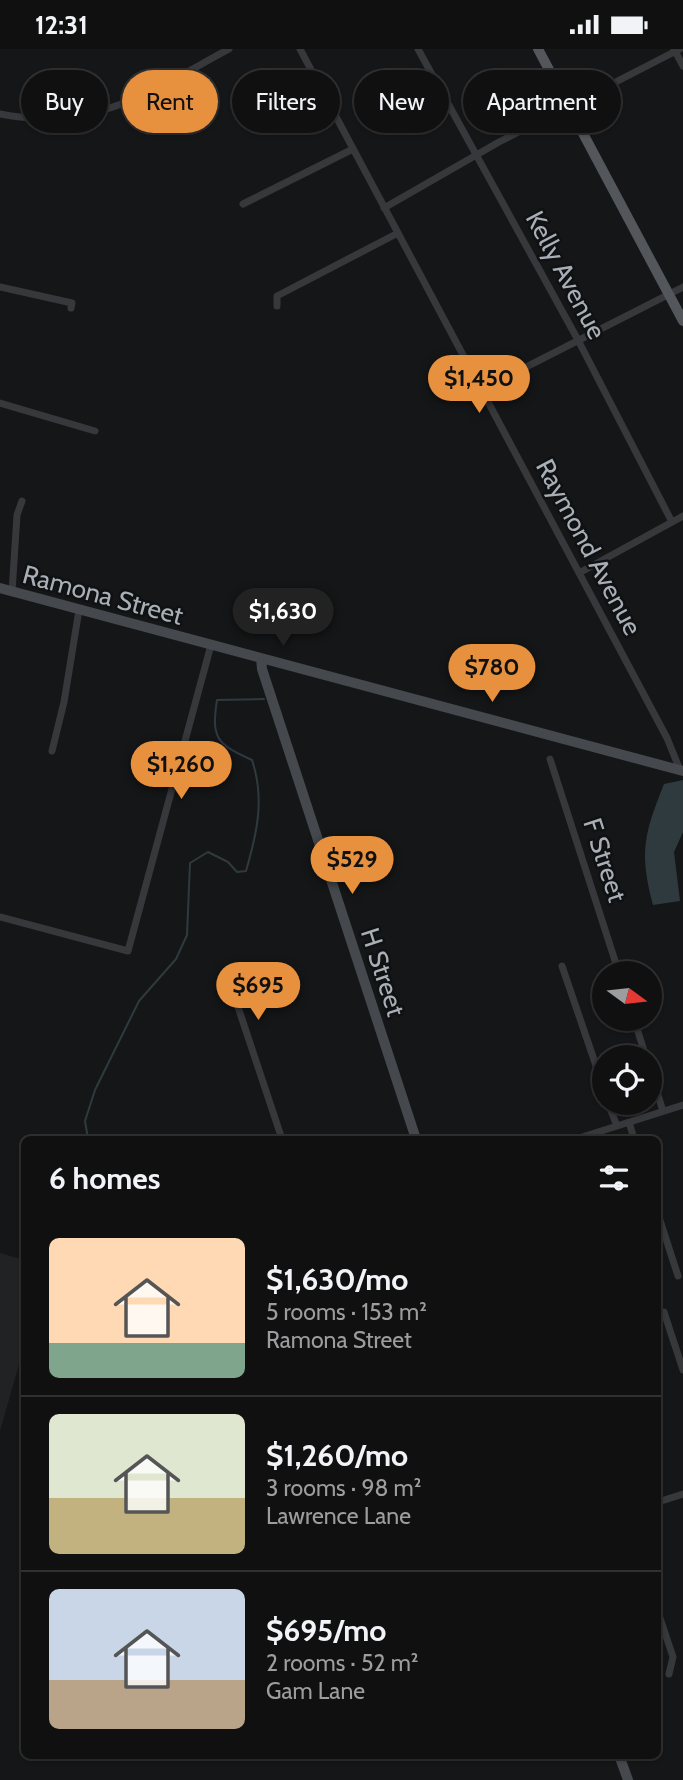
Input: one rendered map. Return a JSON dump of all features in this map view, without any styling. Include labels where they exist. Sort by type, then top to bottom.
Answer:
[{"type":"main road","points":[[538,49],[550,70]]},
{"type":"main road","points":[[585,133],[683,321]]},
{"type":"main road","name":"Ramona Street","points":[[0,589],[681,771]]},
{"type":"main road","name":"H Street","points":[[261,658],[415,1136]]},
{"type":"main road","points":[[621,1759],[628,1780]]},
{"type":"street","points":[[0,114],[38,119],[97,114],[137,98],[229,49]]},
{"type":"street","name":"Raymond Avenue","points":[[300,49],[667,738],[681,771]]},
{"type":"street","name":"Kelly Avenue","points":[[418,49],[578,340],[672,523]]},
{"type":"street","points":[[621,79],[676,50],[683,66]]},
{"type":"street","points":[[384,208],[518,133]]},
{"type":"street","points":[[243,204],[353,149]]},
{"type":"street","points":[[277,306],[277,296],[398,233]]},
{"type":"street","points":[[481,390],[683,286]]},
{"type":"street","points":[[0,287],[72,303],[71,308]]},
{"type":"street","points":[[0,403],[95,431]]},
{"type":"street","points":[[12,592],[17,515],[22,501]]},
{"type":"street","points":[[579,573],[683,516]]},
{"type":"street","points":[[52,751],[64,702],[79,610]]},
{"type":"street","points":[[0,917],[128,951],[211,645]]},
{"type":"street","name":"F Street","points":[[550,759],[615,961]]},
{"type":"street","points":[[562,967],[592,1054]]},
{"type":"street","points":[[229,980],[281,1136]]},
{"type":"street","points":[[585,1136],[683,1105]]},
{"type":"street","points":[[613,1115],[617,1126]]},
{"type":"street","points":[[629,1122],[633,1136]]},
{"type":"street","points":[[661,1223],[678,1276]]},
{"type":"street","points":[[664,1312],[683,1370]]},
{"type":"street","points":[[661,1501],[683,1494]]},
{"type":"street","points":[[661,1621],[673,1657],[669,1674]]},
{"type":"shaded area","points":[[683,780],[683,832],[674,852],[680,901],[653,905],[645,857],[648,830],[664,784]]},
{"type":"shaded area","points":[[0,1253],[21,1259],[21,1358],[0,1431]]},
{"type":"waterway","points":[[88,1136],[85,1121],[95,1090],[139,1001],[176,959],[187,935],[190,863],[208,852],[228,862],[237,872],[246,871],[258,816],[256,774],[252,760],[219,739],[215,713],[217,700],[264,699]]}]
